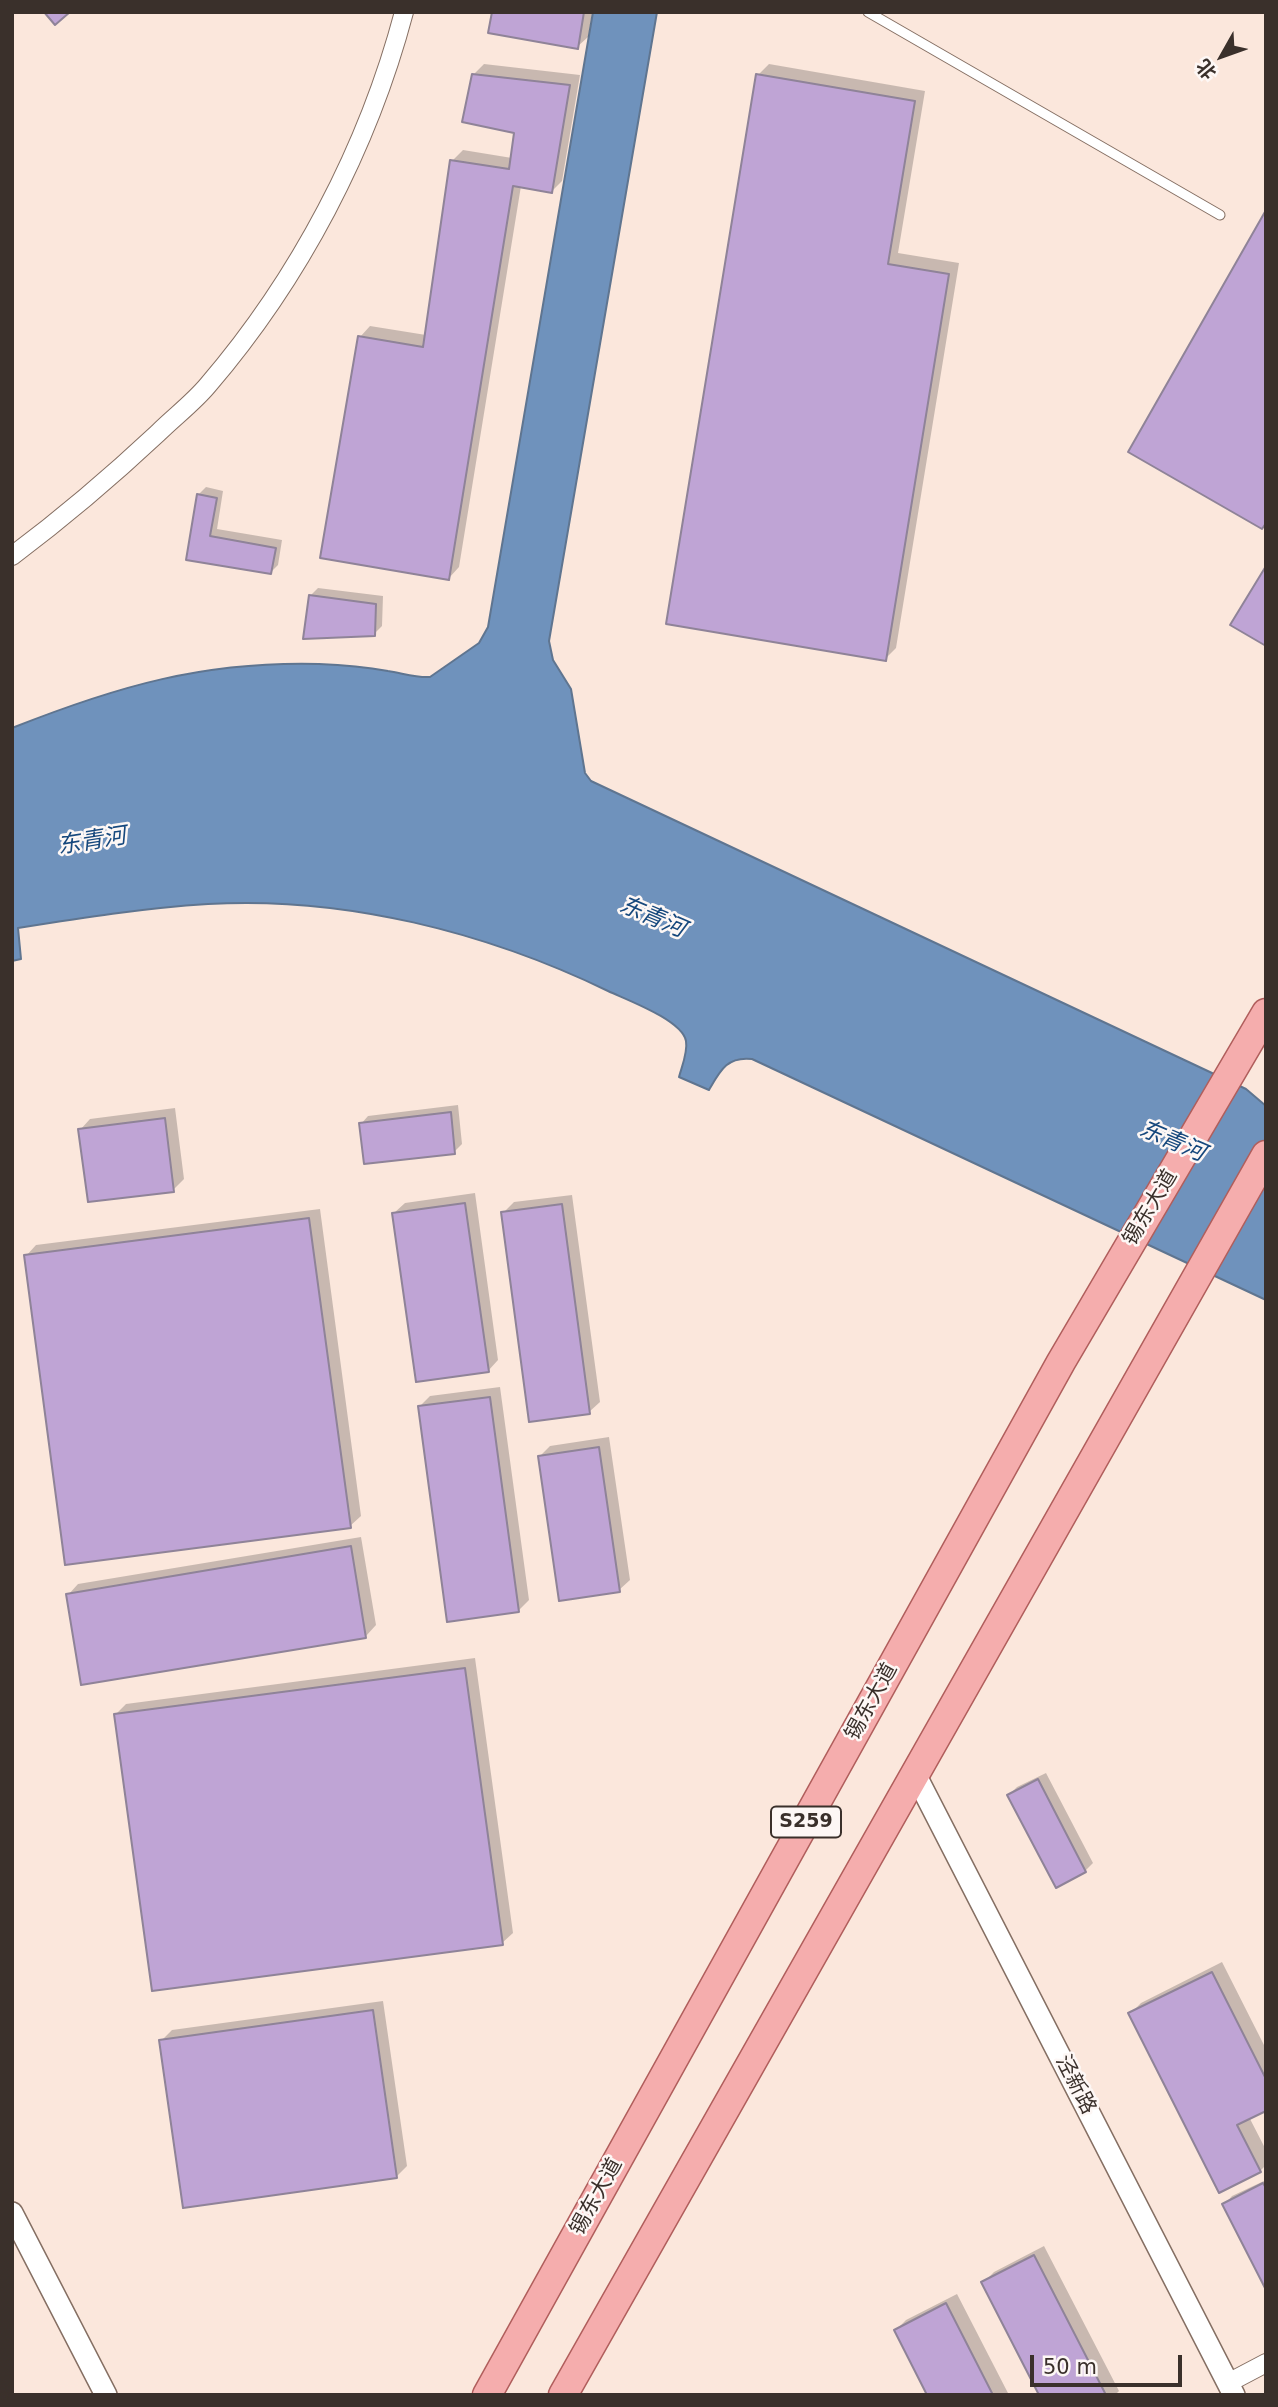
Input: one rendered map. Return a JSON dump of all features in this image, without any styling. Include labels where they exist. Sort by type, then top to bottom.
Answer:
[{"type":"main road","name":"锡东大道","points":[[487,2395],[1054,1374],[1266,1013]]},
{"type":"main road","points":[[563,2395],[916,1776],[1187,1289],[1266,1155]]},
{"type":"street","points":[[12,556],[92,495],[207,387],[283,287],[347,170],[404,12]]},
{"type":"street","name":"泾新路","points":[[916,1776],[1231,2389]]},
{"type":"street","points":[[12,2213],[106,2395]]},
{"type":"street","points":[[1231,2389],[1266,2363]]},
{"type":"lane","points":[[868,12],[1220,215]]},
{"type":"water","name":"东青河","points":[[593,12],[657,12],[549,641],[553,660],[571,689],[585,773],[591,781],[1246,1089],[1266,1106],[1266,1300],[752,1059],[730,1062],[709,1090],[679,1077],[686,1041],[682,1033],[665,1018],[561,970],[464,935],[362,912],[259,903],[208,904],[18,928],[21,959],[12,961],[12,728],[125,689],[162,679],[237,667],[328,664],[430,677],[479,643],[488,627]]},
{"type":"building","points":[[44,12],[70,12],[55,25]]},
{"type":"building","points":[[492,12],[584,12],[578,49],[488,33]]},
{"type":"building","points":[[472,74],[570,85],[552,193],[513,186],[449,580],[320,558],[358,336],[423,347],[450,160],[509,169],[514,133],[462,122]]},
{"type":"building","points":[[756,74],[915,101],[888,264],[949,274],[886,661],[666,624]]},
{"type":"building","points":[[1266,210],[1266,523],[1262,529],[1128,452]]},
{"type":"building","points":[[197,494],[217,498],[210,536],[276,548],[271,574],[186,560]]},
{"type":"building","points":[[1266,566],[1266,646],[1230,625]]},
{"type":"building","points":[[309,595],[376,604],[375,636],[303,639]]},
{"type":"building","points":[[451,1112],[455,1154],[364,1164],[359,1123]]},
{"type":"building","points":[[165,1118],[174,1192],[88,1202],[78,1129]]},
{"type":"building","points":[[465,1203],[489,1372],[416,1382],[392,1213]]},
{"type":"building","points":[[562,1204],[590,1414],[529,1422],[501,1212]]},
{"type":"building","points":[[309,1218],[351,1528],[65,1565],[24,1255]]},
{"type":"building","points":[[490,1397],[519,1612],[447,1622],[418,1406]]},
{"type":"building","points":[[599,1447],[620,1592],[559,1601],[538,1456]]},
{"type":"building","points":[[351,1546],[366,1638],[81,1685],[66,1594]]},
{"type":"building","points":[[465,1668],[503,1945],[152,1991],[114,1714]]},
{"type":"building","points":[[1038,1779],[1086,1872],[1056,1888],[1007,1795]]},
{"type":"building","points":[[1212,1972],[1266,2079],[1266,2111],[1237,2125],[1261,2172],[1219,2193],[1128,2013]]},
{"type":"building","points":[[373,2010],[397,2178],[183,2208],[159,2040]]},
{"type":"building","points":[[1263,2183],[1266,2188],[1266,2290],[1222,2204]]},
{"type":"building","points":[[1034,2255],[1106,2395],[1039,2395],[981,2282]]},
{"type":"building","points":[[946,2303],[993,2395],[927,2395],[894,2330]]}]
